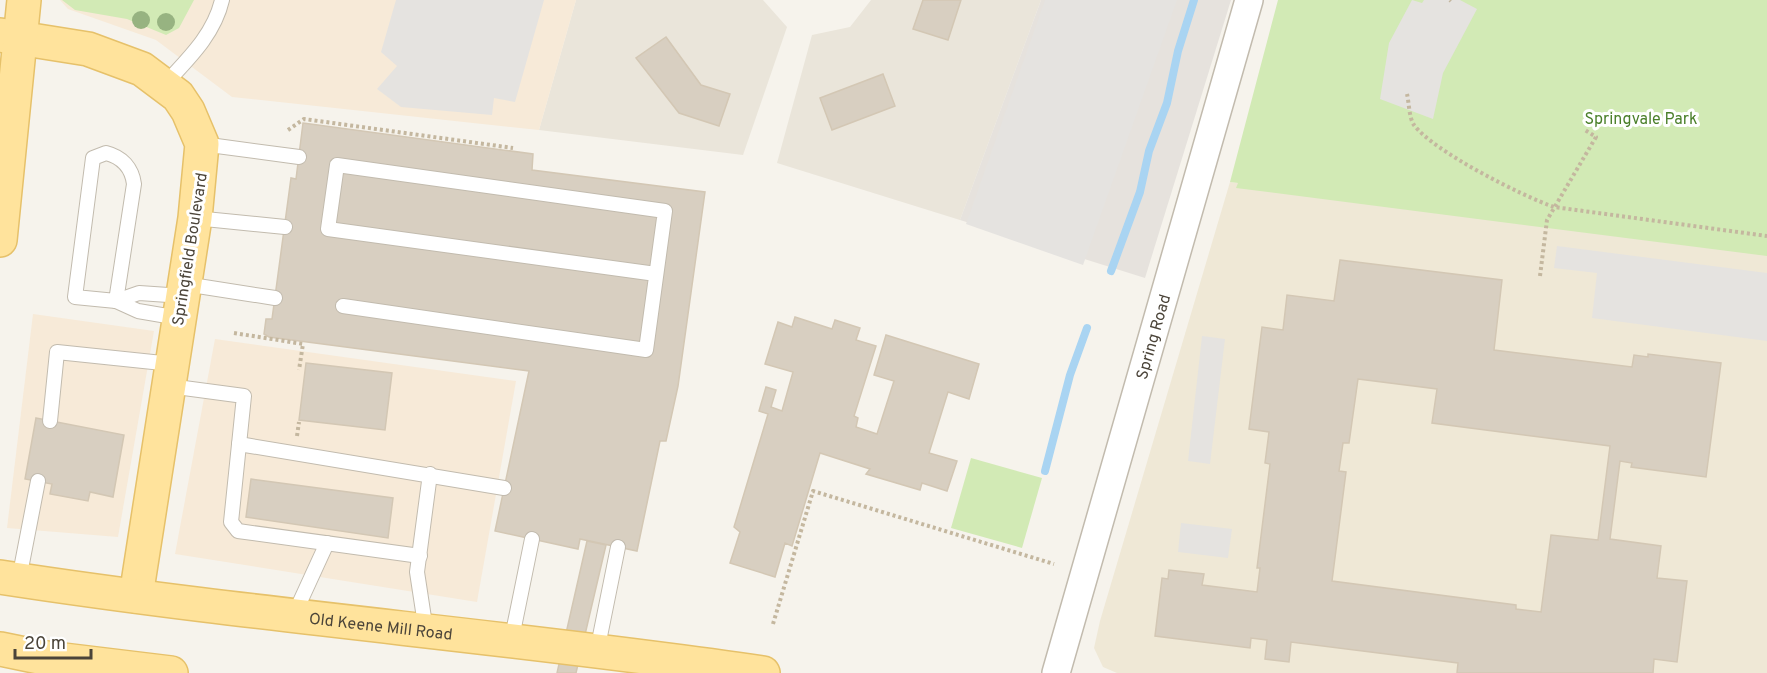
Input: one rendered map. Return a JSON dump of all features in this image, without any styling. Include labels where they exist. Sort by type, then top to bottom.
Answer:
[{"type":"main road","points":[[0,240],[10,36],[24,0]]},
{"type":"main road","name":"Springfield Boulevard","points":[[10,36],[88,49],[122,60],[148,73],[178,96],[188,111],[202,144],[195,218],[136,596]]},
{"type":"main road","name":"Old Keene Mill Road","points":[[10,578],[293,616],[763,673]]},
{"type":"main road","points":[[0,649],[39,657]]},
{"type":"main road","points":[[0,654],[171,673]]},
{"type":"street","name":"Spring Road","points":[[1056,673],[1249,0]]},
{"type":"lane","points":[[164,85],[211,29],[222,0]]},
{"type":"lane","points":[[202,144],[299,157]]},
{"type":"lane","points":[[116,301],[134,184],[132,173],[117,156],[106,153],[93,158],[75,297],[116,301],[138,311],[182,299]]},
{"type":"lane","points":[[343,306],[646,350],[665,211],[337,165],[328,229],[656,274]]},
{"type":"lane","points":[[195,218],[285,227]]},
{"type":"lane","points":[[116,301],[139,293],[182,299],[275,298]]},
{"type":"lane","points":[[50,417],[57,352],[170,375],[244,396],[231,522],[238,531],[420,556]]},
{"type":"lane","points":[[239,444],[504,488]]},
{"type":"lane","points":[[426,631],[417,572],[430,474]]},
{"type":"lane","points":[[10,578],[38,481]]},
{"type":"lane","points":[[511,642],[532,539]]},
{"type":"lane","points":[[293,616],[327,543]]},
{"type":"lane","points":[[597,652],[618,547]]},
{"type":"path","points":[[1407,94],[1413,125],[1449,154],[1534,200],[1554,207],[1767,237]]},
{"type":"path","points":[[288,130],[304,119],[513,148]]},
{"type":"path","points":[[1540,276],[1547,220],[1596,137],[1585,130]]},
{"type":"path","points":[[234,333],[303,344],[299,370]]},
{"type":"path","points":[[773,624],[813,491],[1054,564]]},
{"type":"shaded area","points":[[60,0],[576,0],[539,130],[232,97],[156,40],[68,9]]},
{"type":"shaded area","points":[[396,0],[544,0],[515,102],[494,98],[492,115],[401,107],[377,89],[397,66],[381,52]]},
{"type":"shaded area","points":[[576,0],[763,0],[787,27],[743,155],[539,130]]},
{"type":"shaded area","points":[[871,0],[1041,0],[960,220],[777,163],[812,35],[850,27]]},
{"type":"shaded area","points":[[1041,0],[1231,0],[1145,278],[960,220]]},
{"type":"shaded area","points":[[1045,0],[1177,0],[1083,265],[966,224]]},
{"type":"shaded area","points":[[1412,0],[1422,3],[1424,0],[1460,0],[1477,9],[1443,73],[1433,119],[1380,99],[1389,43]]},
{"type":"shaded area","points":[[1230,182],[1767,254],[1767,673],[1117,673],[1103,667],[1094,648],[1100,621]]},
{"type":"shaded area","points":[[1557,246],[1767,273],[1767,341],[1592,318],[1597,273],[1554,268]]},
{"type":"shaded area","points":[[33,314],[154,331],[118,537],[7,528]]},
{"type":"shaded area","points":[[1202,336],[1225,339],[1210,464],[1188,461]]},
{"type":"shaded area","points":[[215,339],[516,381],[477,602],[175,554]]},
{"type":"shaded area","points":[[1181,523],[1232,529],[1228,558],[1178,552]]},
{"type":"green space","points":[[62,0],[194,0],[179,28],[166,35],[127,19],[75,10]]},
{"type":"green space","name":"Springvale Park","points":[[1278,0],[1767,0],[1767,256],[1236,188],[1238,183],[1230,182]]},
{"type":"green space","points":[[971,458],[1042,478],[1022,548],[951,528]]},
{"type":"building","points":[[923,0],[961,0],[948,40],[913,29]]},
{"type":"building","points":[[666,37],[701,85],[730,94],[719,126],[679,113],[636,58]]},
{"type":"building","points":[[883,74],[895,106],[832,130],[820,98]]},
{"type":"building","points":[[303,123],[533,154],[532,170],[705,192],[678,386],[666,441],[660,441],[637,551],[580,539],[578,549],[495,531],[529,371],[269,337],[264,334],[266,319],[272,319],[291,178],[296,179]]},
{"type":"building","points":[[1340,260],[1502,280],[1494,350],[1632,367],[1634,355],[1648,357],[1648,354],[1721,363],[1706,477],[1631,467],[1632,463],[1620,461],[1610,539],[1661,546],[1657,578],[1687,581],[1677,662],[1654,659],[1653,673],[1457,673],[1458,663],[1291,642],[1289,662],[1265,659],[1267,640],[1251,638],[1250,648],[1155,636],[1162,578],[1168,579],[1169,570],[1204,574],[1202,585],[1257,592],[1260,568],[1257,568],[1270,464],[1265,463],[1269,432],[1249,429],[1262,327],[1283,330],[1287,295],[1334,301]],"holes":[[[1358,379],[1437,389],[1432,423],[1610,446],[1598,540],[1551,535],[1541,612],[1516,609],[1516,605],[1332,581],[1346,472],[1339,471],[1343,443],[1349,443]]]},
{"type":"building","points":[[795,317],[832,329],[835,320],[860,328],[856,340],[876,346],[854,416],[858,418],[856,427],[877,434],[894,381],[874,375],[886,335],[979,364],[969,399],[948,392],[929,453],[957,461],[947,491],[922,483],[920,490],[866,474],[870,469],[820,453],[792,546],[785,543],[775,577],[730,563],[740,532],[734,527],[768,414],[759,411],[766,387],[776,390],[771,407],[782,411],[793,372],[765,364],[778,322],[792,327]]},
{"type":"building","points":[[306,363],[392,373],[385,430],[299,420]]},
{"type":"building","points":[[36,418],[124,435],[113,497],[90,492],[88,501],[50,494],[52,484],[25,479]]},
{"type":"building","points":[[251,479],[393,498],[388,538],[246,517]]},
{"type":"building","points":[[587,541],[606,545],[576,673],[557,673]]},
{"type":"waterway","points":[[1111,271],[1140,192],[1149,151],[1167,103],[1178,51],[1194,0]]},
{"type":"waterway","points":[[1045,471],[1070,375],[1087,328]]}]
